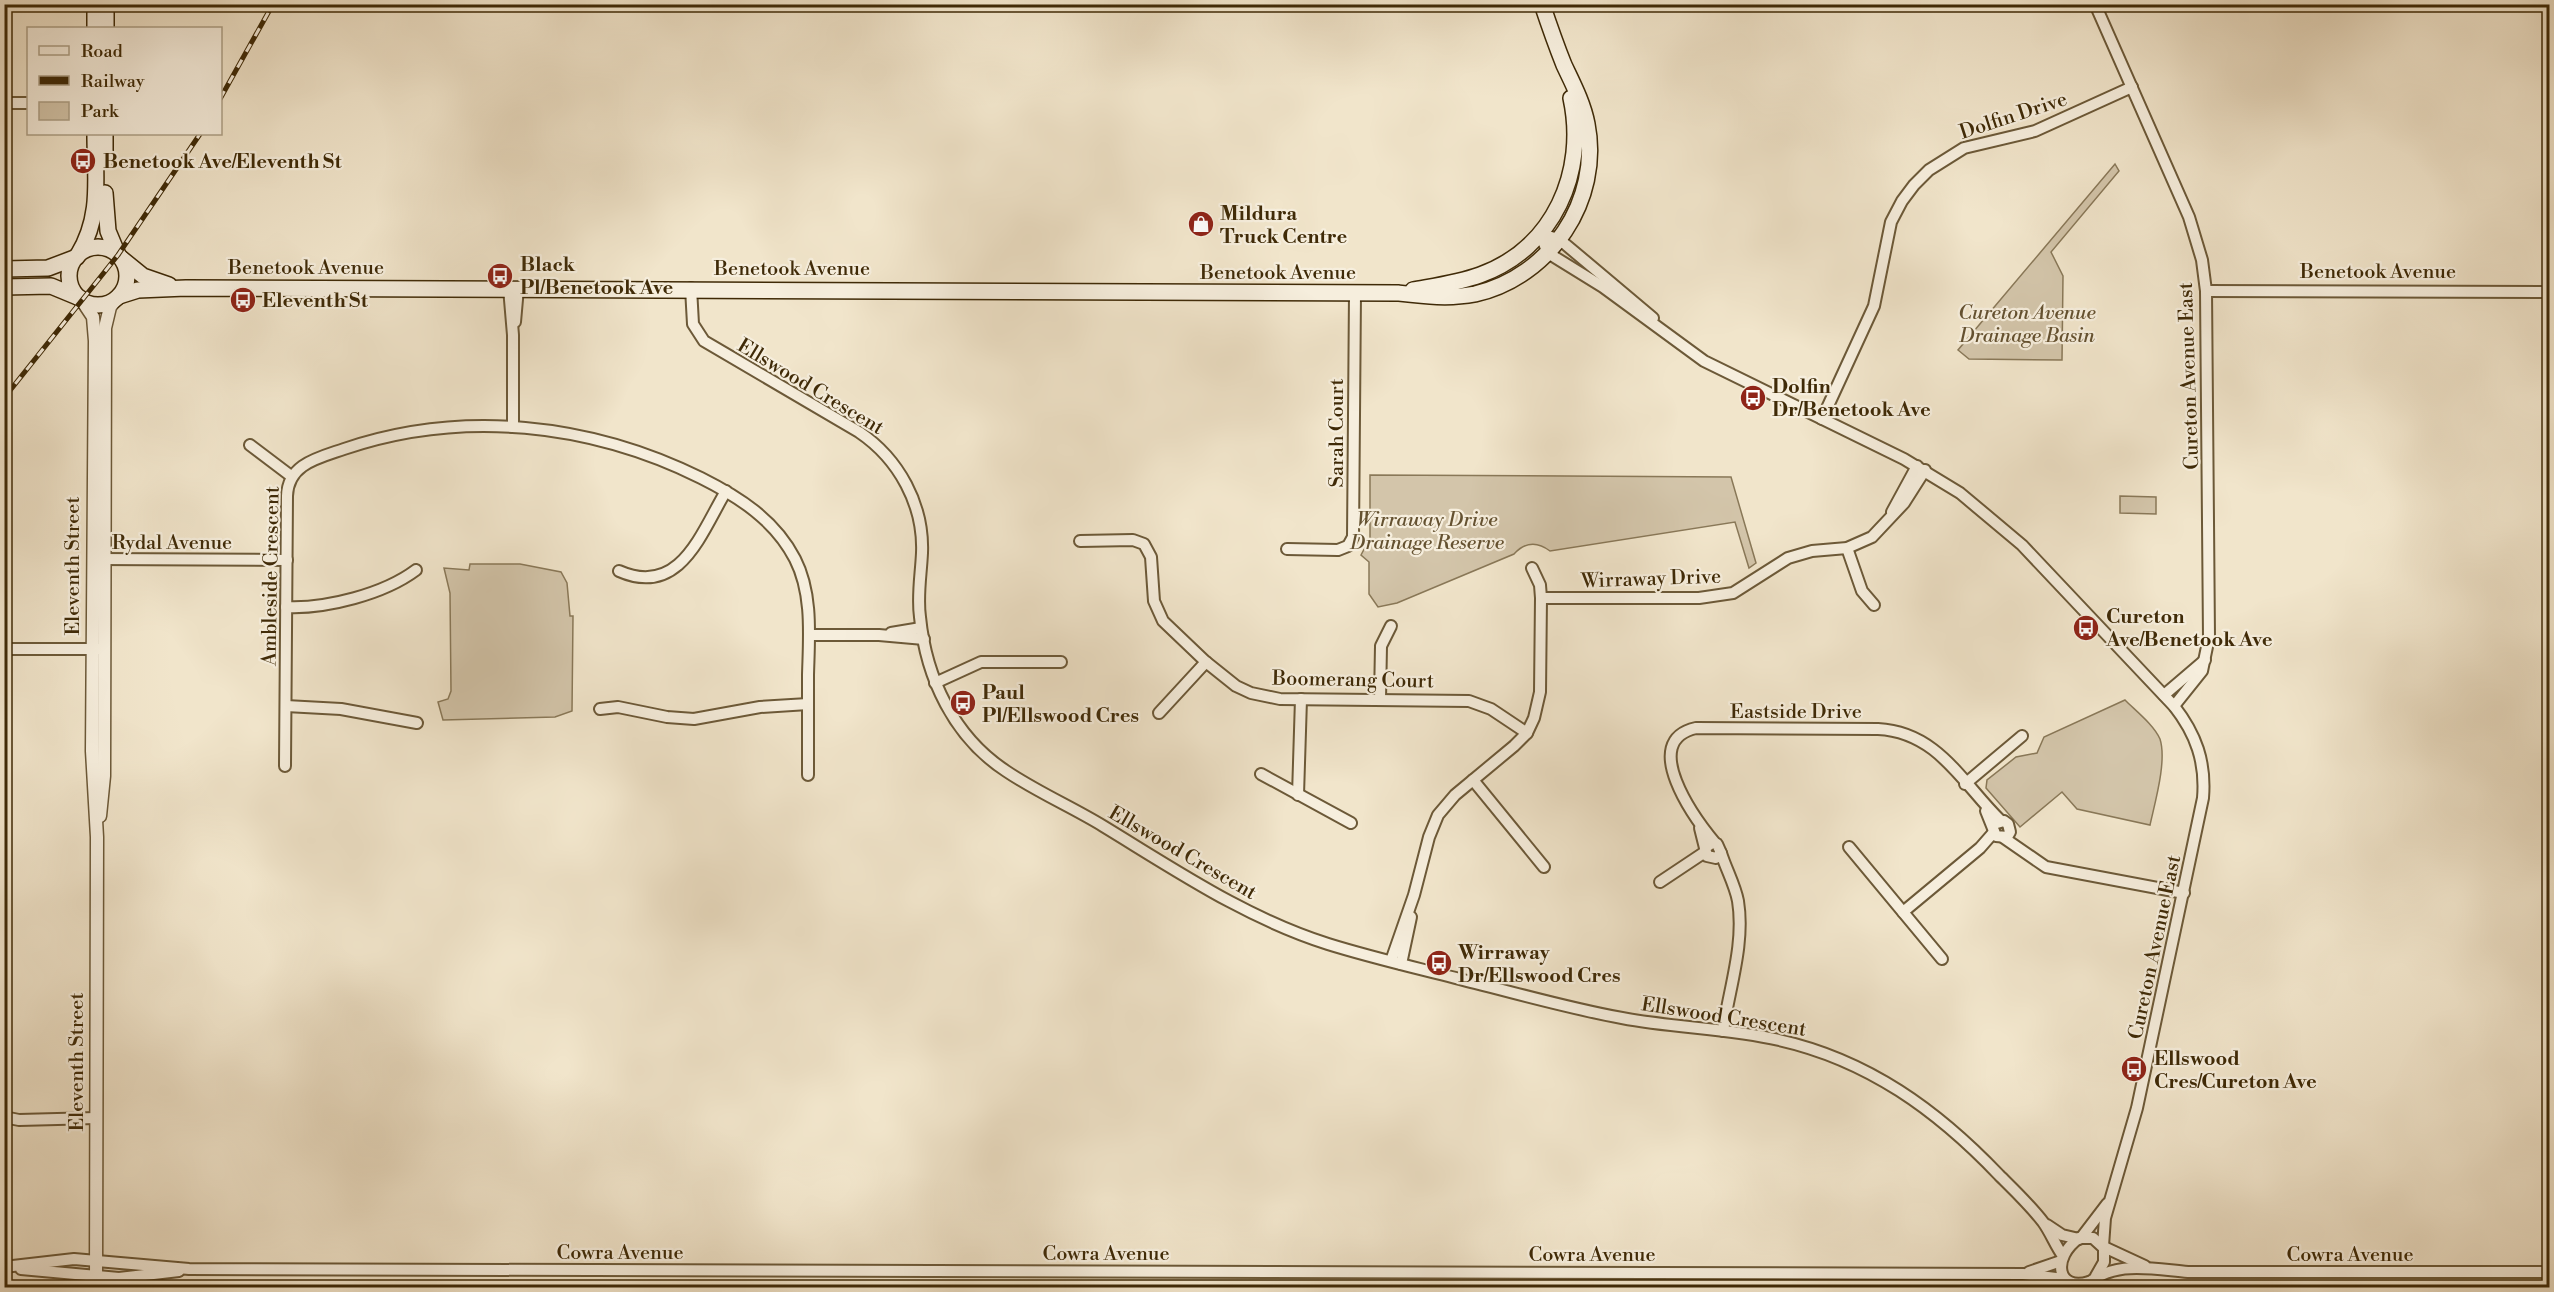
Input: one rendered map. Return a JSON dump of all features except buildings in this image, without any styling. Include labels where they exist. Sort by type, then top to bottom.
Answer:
[{"type":"main road","points":[[95,4],[95,27]]},
{"type":"main road","points":[[105,27],[106,4]]},
{"type":"main road","points":[[1542,4],[1564,65]]},
{"type":"main road","name":"Benetook Avenue","points":[[1398,293],[1480,275],[1519,254],[1540,234],[1563,199],[1576,156],[1574,111],[1564,65]]},
{"type":"main road","name":"Benetook Avenue","points":[[118,297],[138,290],[186,288],[691,288],[1398,293],[1436,297],[1477,293],[1514,279],[1548,253],[1559,239],[1580,202],[1589,164],[1587,123],[1581,100],[1564,65]]},
{"type":"main road","points":[[80,298],[70,278],[71,266],[95,219],[95,135]]},
{"type":"main road","points":[[4,287],[51,286],[99,305],[118,297],[127,280],[120,257],[110,239],[106,222],[105,135]]},
{"type":"main road","points":[[4,270],[48,268],[91,248],[101,248],[120,257]]},
{"type":"main road","name":"Benetook Avenue","points":[[120,257],[149,279],[186,288]]},
{"type":"street","name":"Cureton Avenue East","points":[[2095,4],[2189,217],[2202,260],[2206,291],[2209,637],[2205,660],[2197,679],[2174,706]]},
{"type":"street","name":"Dolfin Drive","points":[[1822,419],[1874,306],[1891,222],[1914,185],[1947,156],[1964,148],[2035,131],[2132,87]]},
{"type":"street","points":[[4,103],[27,103]]},
{"type":"street","points":[[1540,234],[1559,239],[1604,275],[1686,349]]},
{"type":"street","points":[[1540,234],[1548,253],[1603,288],[1686,349],[1728,374],[1921,468],[1960,493],[2005,529],[2164,695],[2205,660]]},
{"type":"street","points":[[513,288],[513,427]]},
{"type":"street","name":"Ellswood Crescent","points":[[691,288],[693,324],[704,341],[865,436],[896,467],[913,498],[922,535],[919,605],[922,634],[935,682],[962,730],[992,761],[1008,772],[1232,904],[1296,933],[1396,963],[1599,1014],[1778,1040],[1829,1054],[1904,1092],[1964,1140],[2044,1224],[2062,1235],[2080,1238]]},
{"type":"street","name":"Benetook Avenue","points":[[2206,291],[2550,292]]},
{"type":"street","name":"Sarah Court","points":[[1287,549],[1338,550],[1348,546],[1353,537],[1355,293]]},
{"type":"street","name":"Eleventh Street","points":[[98,559],[106,324],[110,307],[118,297]]},
{"type":"street","name":"Eleventh Street","points":[[80,298],[90,311],[95,326],[98,649],[104,776],[97,837],[96,1282]]},
{"type":"street","name":"Ambleside Crescent","points":[[285,766],[287,487],[291,476],[303,465],[319,458],[389,436],[456,426],[513,427],[579,434],[624,445],[675,465],[726,491],[771,524],[795,560],[806,594],[809,635],[808,775]]},
{"type":"street","points":[[250,445],[291,476]]},
{"type":"street","name":"Wirraway Drive","points":[[1541,598],[1720,597],[1746,587],[1788,558],[1812,551],[1847,548],[1872,537],[1887,523],[1921,468]]},
{"type":"street","points":[[619,571],[646,578],[674,569],[688,557],[726,491]]},
{"type":"street","name":"Boomerang Court","points":[[1080,541],[1133,540],[1147,547],[1151,557],[1154,601],[1159,614],[1171,630],[1224,678],[1251,693],[1280,699],[1469,701],[1491,709],[1527,733]]},
{"type":"street","points":[[1847,548],[1859,582],[1874,605]]},
{"type":"street","name":"Rydal Avenue","points":[[98,559],[287,560]]},
{"type":"street","points":[[1396,963],[1429,837],[1438,815],[1455,795],[1527,733],[1534,718],[1540,692],[1541,598],[1540,585],[1532,568]]},
{"type":"street","points":[[286,607],[315,608],[344,602],[400,580],[416,570]]},
{"type":"street","points":[[1380,699],[1381,646],[1391,626]]},
{"type":"street","points":[[809,635],[922,634]]},
{"type":"street","points":[[4,649],[98,649]]},
{"type":"street","points":[[935,682],[981,662],[1061,662]]},
{"type":"street","points":[[1159,713],[1206,662]]},
{"type":"street","name":"Cureton Avenue East","points":[[2110,1199],[2137,1108],[2203,798],[2204,770],[2191,730],[2164,695]]},
{"type":"street","points":[[1298,795],[1301,782],[1300,699]]},
{"type":"street","points":[[600,708],[618,706],[667,717],[694,720],[760,707],[808,704]]},
{"type":"street","points":[[286,706],[340,709],[417,723]]},
{"type":"street","name":"Eastside Drive","points":[[1727,1032],[1740,913],[1735,888],[1728,874],[1711,852],[1698,822],[1674,779],[1672,750],[1680,735],[1696,728],[1892,730],[1906,733],[1929,745],[1980,801],[2000,831],[2021,850],[2046,867],[2183,896]]},
{"type":"street","points":[[1965,784],[2022,736]]},
{"type":"street","points":[[1261,774],[1351,823]]},
{"type":"street","points":[[1473,780],[1544,867]]},
{"type":"street","points":[[1903,912],[2000,831]]},
{"type":"street","points":[[1850,847],[1942,959]]},
{"type":"street","points":[[1660,882],[1711,852]]},
{"type":"street","points":[[4,1117],[19,1120],[96,1118]]},
{"type":"street","points":[[2023,1274],[2062,1258],[2110,1199]]},
{"type":"street","points":[[2089,1282],[2104,1262],[2110,1199]]},
{"type":"street","name":"Ellswood Crescent","points":[[2044,1224],[2062,1258]]},
{"type":"street","points":[[2080,1238],[2093,1238],[2104,1247],[2151,1268]]},
{"type":"street","points":[[2062,1258],[2065,1283]]},
{"type":"street","name":"Cowra Avenue","points":[[5,1268],[74,1259],[189,1269],[2023,1274]]},
{"type":"street","name":"Cowra Avenue","points":[[5,1268],[96,1282],[189,1269]]},
{"type":"street","points":[[2023,1274],[2079,1286],[2120,1268],[2151,1268]]},
{"type":"street","name":"Cowra Avenue","points":[[2151,1268],[2188,1272],[2550,1272]]},
{"type":"green space","name":"Cureton Avenue Drainage Basin","points":[[2115,164],[2119,171],[2051,252],[2063,276],[2062,360],[1969,359],[1958,350]]},
{"type":"green space","name":"Wirraway Drive Drainage Reserve","points":[[1370,475],[1731,477],[1756,563],[1749,568],[1735,522],[1550,551],[1531,544],[1522,547],[1514,554],[1397,603],[1378,607],[1369,594],[1369,562],[1361,555],[1370,538]]},
{"type":"green space","points":[[2120,496],[2156,497],[2156,514],[2120,513]]},
{"type":"green space","points":[[470,564],[520,564],[561,572],[567,583],[570,616],[573,616],[572,711],[555,717],[443,720],[438,702],[448,699],[451,691],[450,593],[444,568],[469,570]]},
{"type":"green space","points":[[2125,700],[2149,723],[2160,739],[2162,748],[2161,770],[2150,825],[2077,809],[2062,792],[2020,827],[1986,788],[1987,780],[2016,757],[2037,753],[2044,737]]},
{"type":"railway","points":[[222,95],[273,4]]},
{"type":"railway","points":[[4,398],[118,255],[199,135]]},
{"type":"place","name":"Benetook Ave/Eleventh St","points":[[83,161]]},
{"type":"place","name":"Mildura Truck Centre","points":[[1201,224]]},
{"type":"place","name":"Black Pl/Benetook Ave","points":[[500,276]]},
{"type":"place","name":"Eleventh St","points":[[243,300]]},
{"type":"place","name":"Dolfin Dr/Benetook Ave","points":[[1753,398]]},
{"type":"place","name":"Cureton Ave/Benetook Ave","points":[[2086,628]]},
{"type":"place","name":"Paul Pl/Ellswood Cres","points":[[963,703]]},
{"type":"place","name":"Wirraway Dr/Ellswood Cres","points":[[1439,963]]},
{"type":"place","name":"Ellswood Cres/Cureton Ave","points":[[2134,1069]]}]
